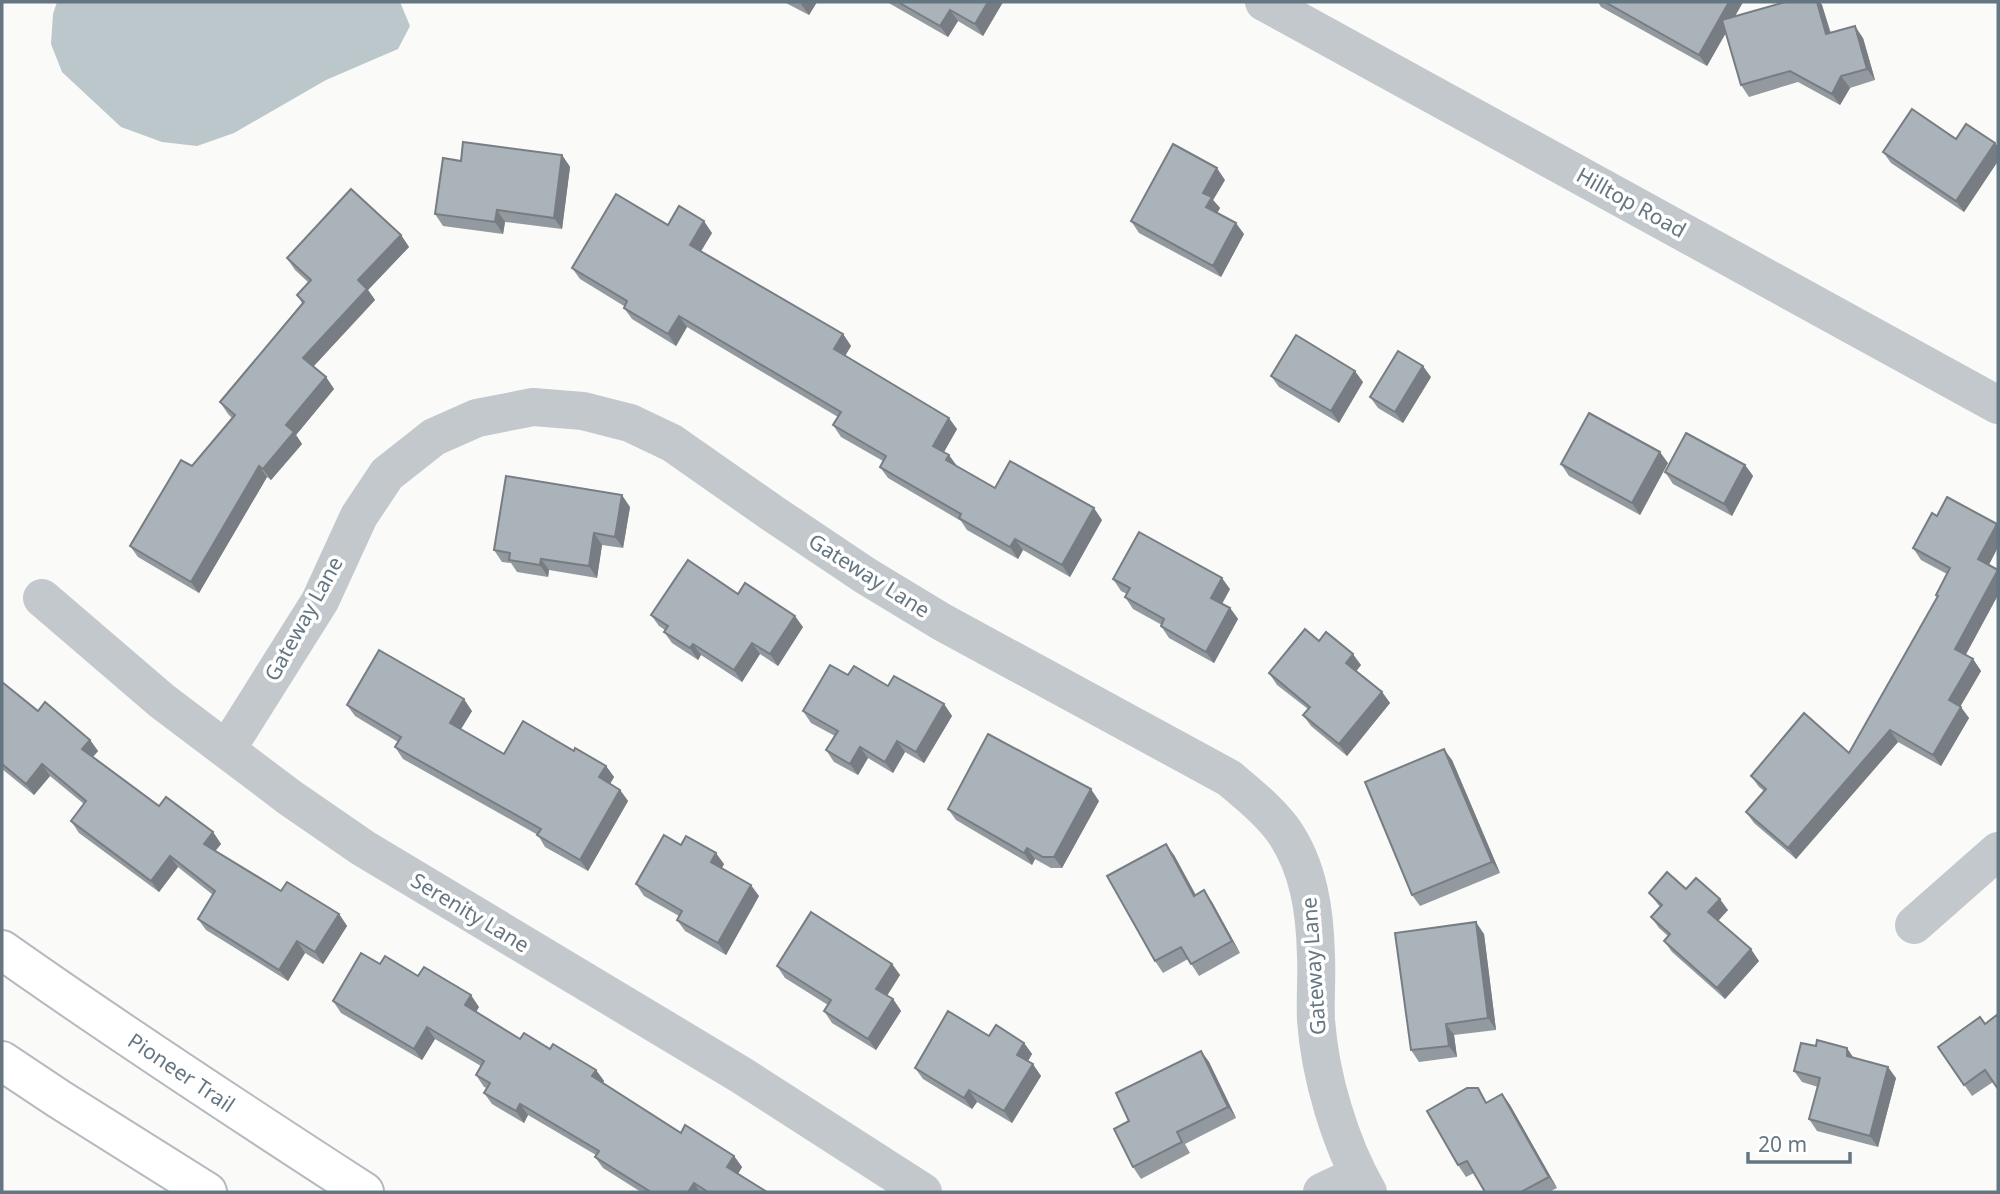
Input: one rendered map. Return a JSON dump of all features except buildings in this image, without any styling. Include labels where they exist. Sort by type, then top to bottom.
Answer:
[{"type":"main road","name":"Pioneer Trail","points":[[2,950],[189,1079],[364,1192]]},
{"type":"main road","points":[[2,1061],[207,1192]]},
{"type":"street","name":"Hilltop Road","points":[[1265,2],[1998,405]]},
{"type":"street","name":"Gateway Lane","points":[[227,749],[320,601],[359,516],[387,474],[434,437],[477,418],[533,407],[583,411],[629,423],[672,443],[866,576],[942,622],[1229,778],[1254,799],[1283,830],[1303,867],[1312,901],[1317,955],[1316,1021],[1324,1072],[1339,1126],[1363,1184]]},
{"type":"street","name":"Serenity Lane","points":[[42,598],[162,701],[289,797],[363,848],[741,1075],[923,1192]]},
{"type":"street","points":[[1913,925],[1998,851]]},
{"type":"street","points":[[1322,1192],[1363,1184]]},
{"type":"shaded area","points":[[57,2],[400,2],[410,26],[398,49],[326,80],[234,133],[197,146],[162,142],[121,127],[62,72],[51,44],[53,14]]}]
